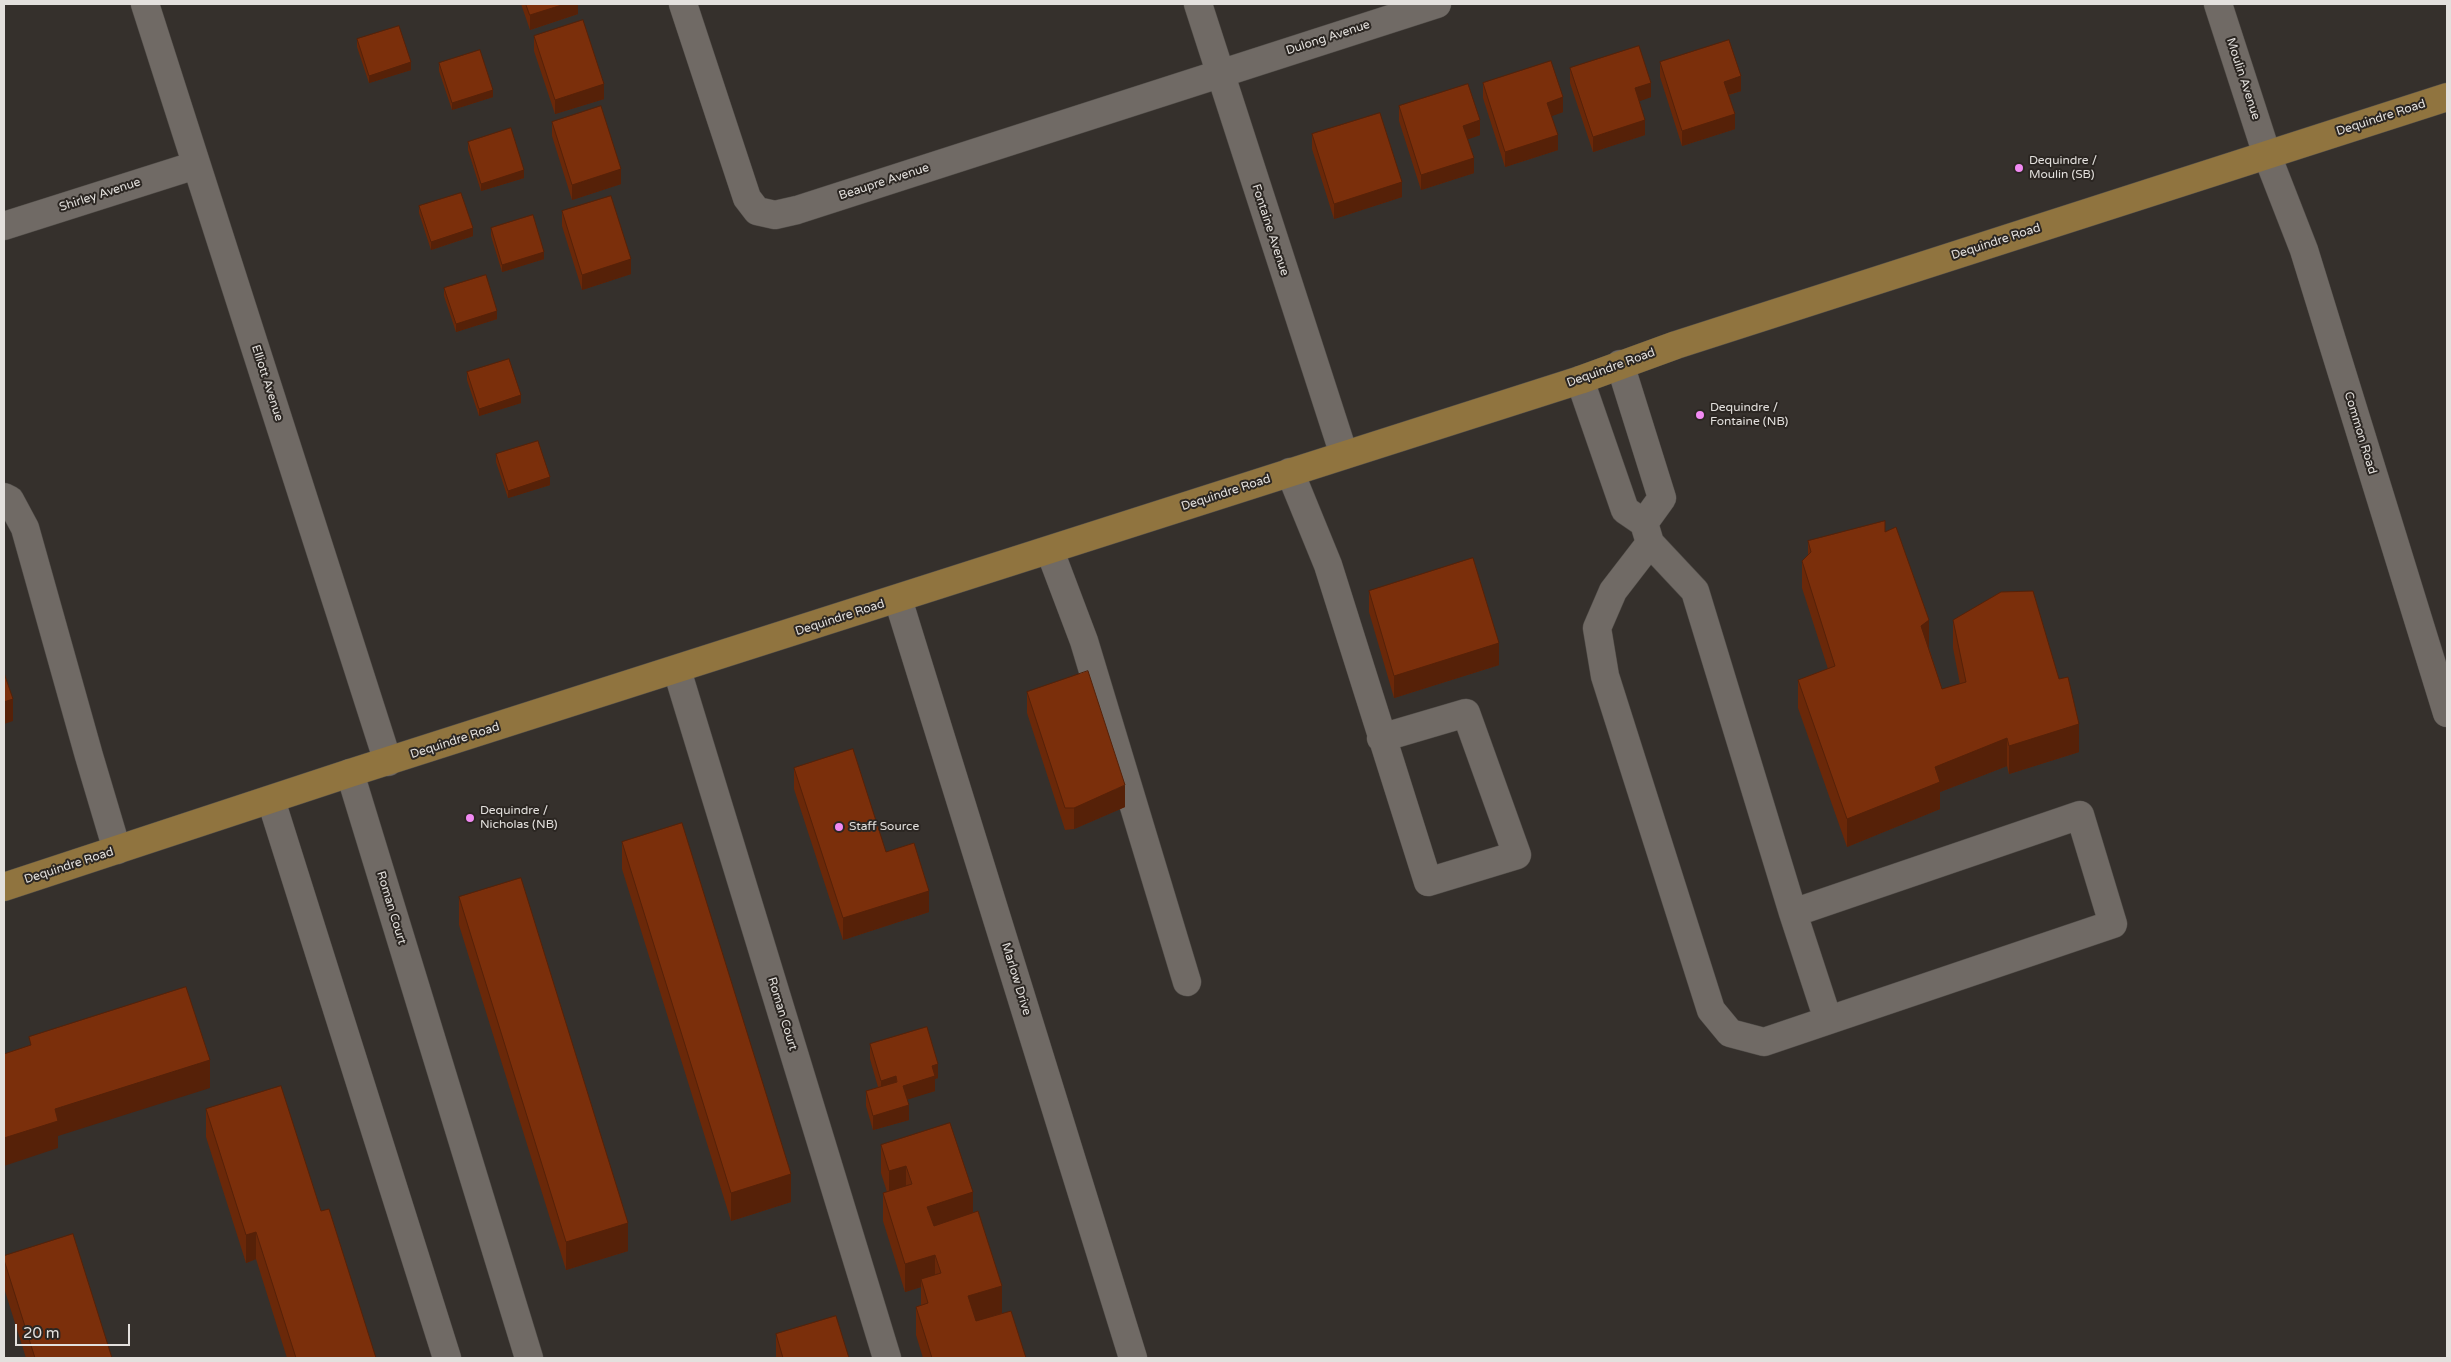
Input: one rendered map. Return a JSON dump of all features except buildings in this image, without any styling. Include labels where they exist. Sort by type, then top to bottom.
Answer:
[{"type":"main road","name":"Dequindre Road","points":[[4,888],[350,773],[1050,551],[1580,380],[1620,364],[2447,97]]},
{"type":"street","name":"Elliott Avenue","points":[[145,4],[388,762]]},
{"type":"street","name":"Beaupre Avenue","points":[[683,4],[747,198],[757,212],[775,215],[798,210],[1220,73]]},
{"type":"street","name":"Fontaine Avenue","points":[[1198,4],[1344,455]]},
{"type":"street","name":"Dulong Avenue","points":[[1220,73],[1437,4]]},
{"type":"street","name":"Moulin Avenue","points":[[2218,4],[2267,155]]},
{"type":"street","name":"Common Road","points":[[2267,155],[2304,250],[2447,713]]},
{"type":"street","name":"Shirley Avenue","points":[[4,226],[196,165]]},
{"type":"street","points":[[1620,364],[1662,498],[1647,533],[1613,591],[1597,628],[1605,676],[1711,1010],[1730,1033],[1764,1042],[2113,924],[2080,815],[1793,913]]},
{"type":"street","points":[[1580,380],[1625,510],[1647,533],[1695,591],[1793,913],[1828,1020]]},
{"type":"street","points":[[1290,472],[1328,565],[1381,738],[1428,882],[1517,855],[1466,713],[1381,738]]},
{"type":"street","points":[[4,497],[10,500],[25,528],[88,756],[117,850]]},
{"type":"street","points":[[1050,551],[1084,641],[1187,982]]},
{"type":"street","name":"Marlow Drive","points":[[898,599],[1134,1358]]},
{"type":"street","name":"Roman Court","points":[[677,670],[887,1358]]},
{"type":"street","name":"Roman Court","points":[[350,773],[529,1358]]},
{"type":"street","points":[[271,800],[447,1358]]},
{"type":"place","name":"Dequindre / Moulin (SB)","points":[[2019,168]]},
{"type":"place","name":"Dequindre / Fontaine (NB)","points":[[1700,415]]},
{"type":"place","name":"Dequindre / Nicholas (NB)","points":[[470,818]]},
{"type":"place","name":"Staff Source","points":[[839,827]]}]
